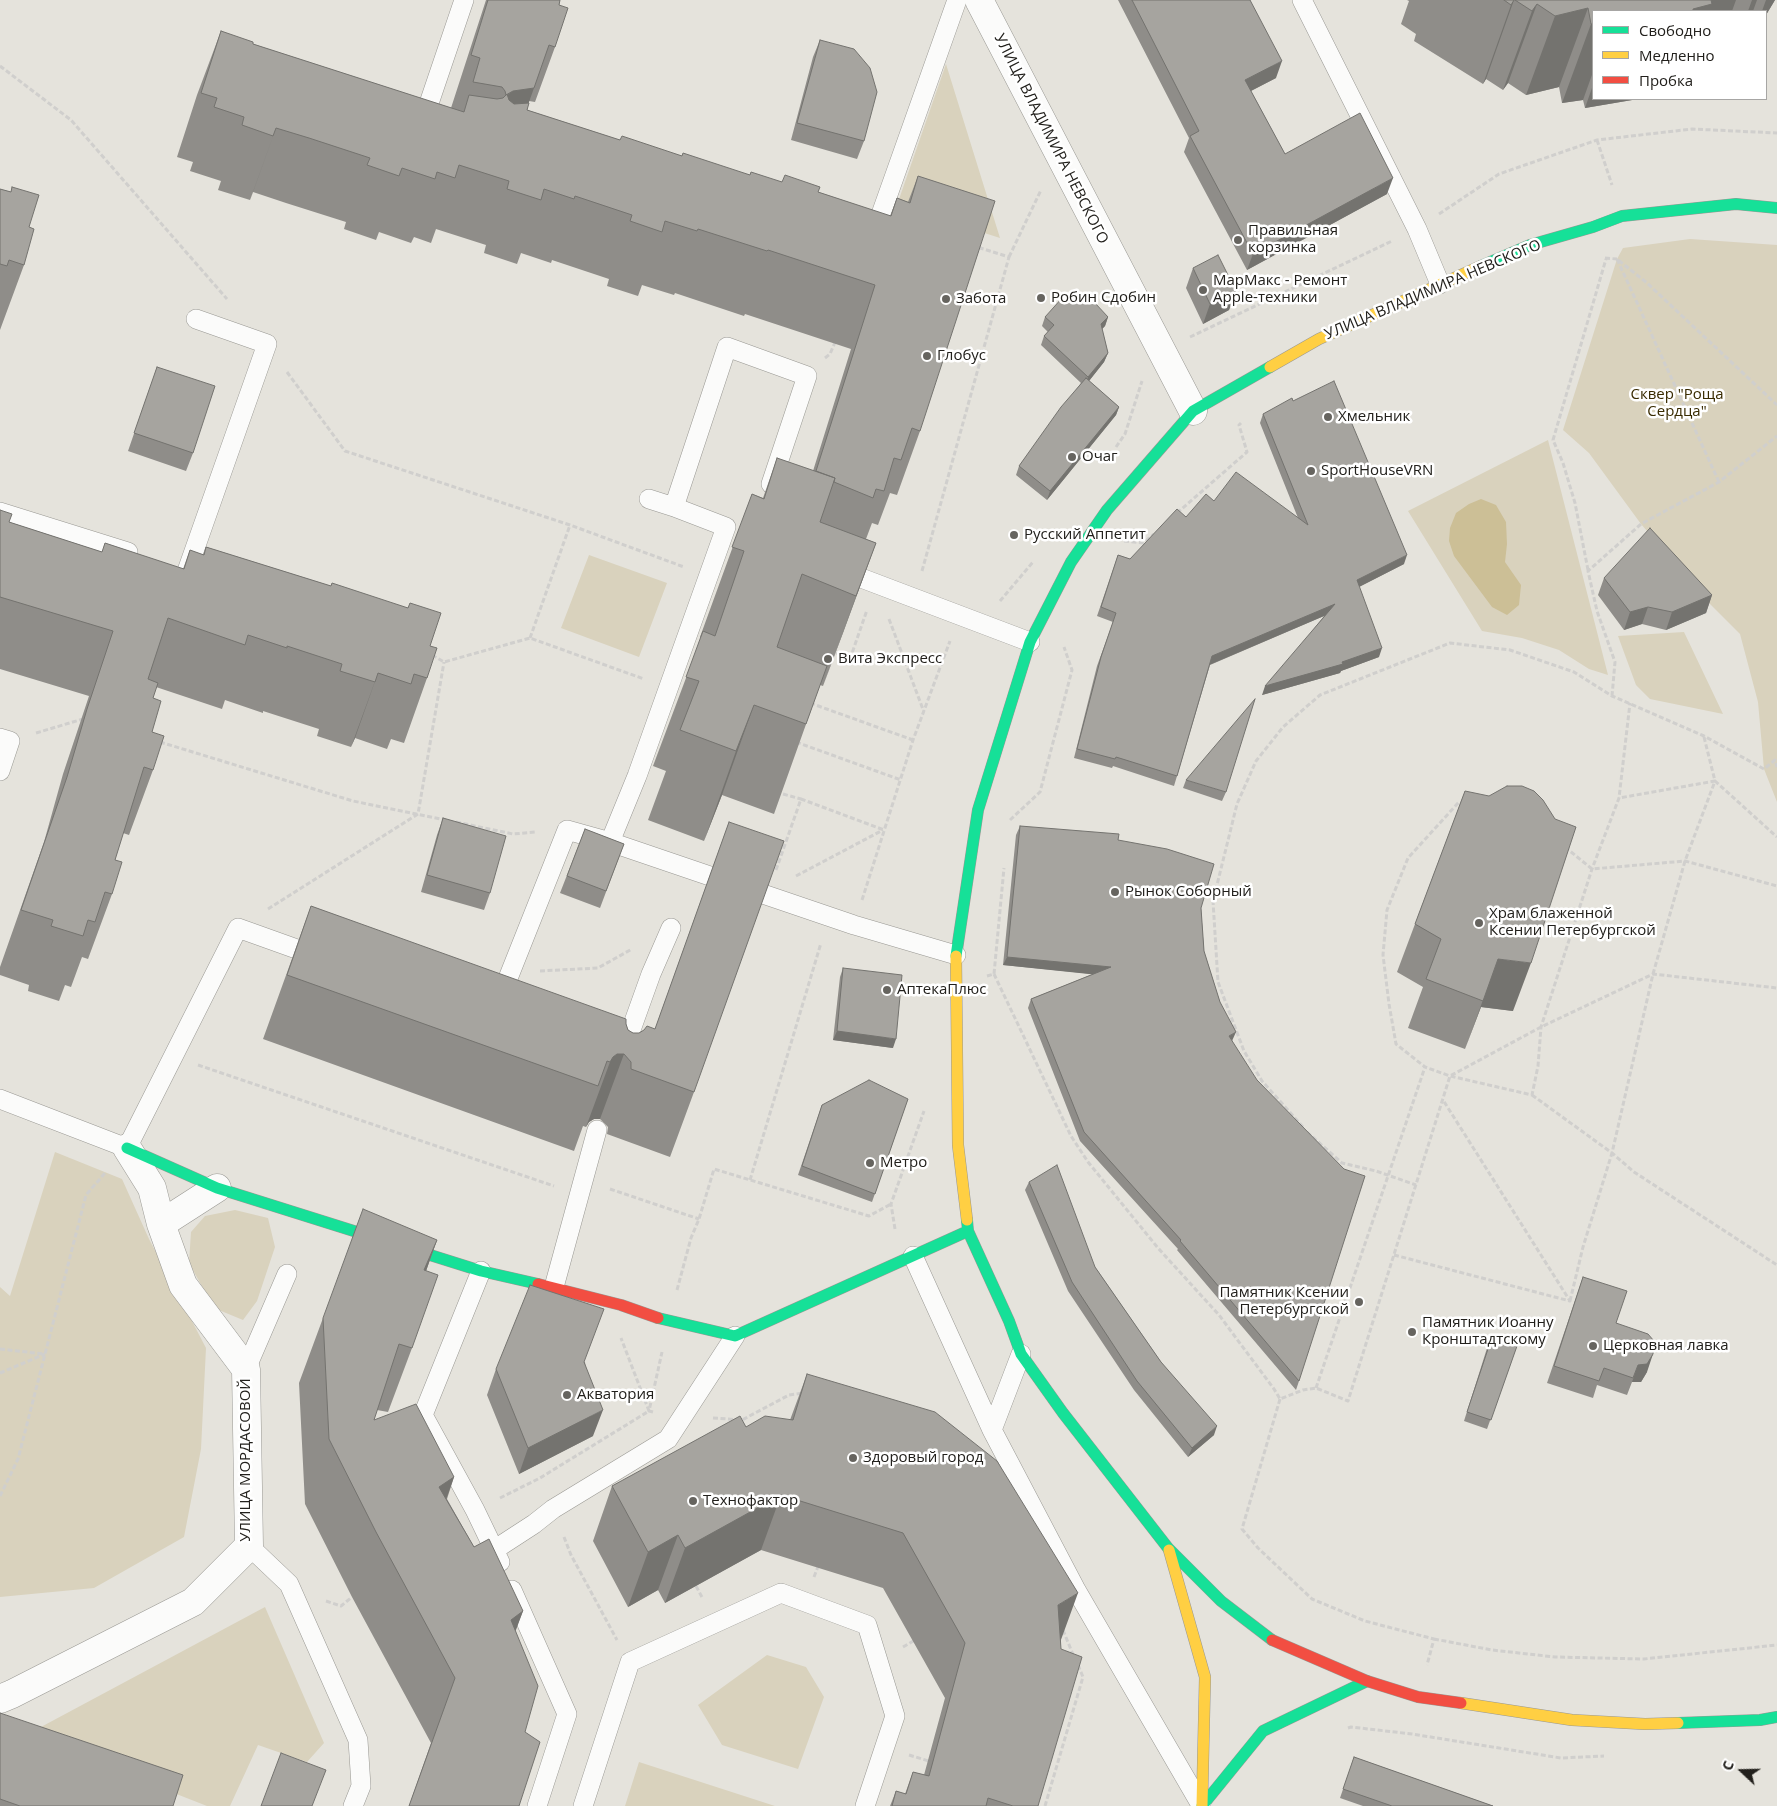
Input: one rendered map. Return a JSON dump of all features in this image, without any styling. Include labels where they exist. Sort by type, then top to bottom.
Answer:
[{"type":"street","name":"УЛИЦА ВЛАДИМИРА НЕВСКОГО","points":[[979,0],[1193,411]]},
{"type":"street","name":"УЛИЦА ВЛАДИМИРА НЕВСКОГО","points":[[1777,208],[1736,204],[1622,216],[1530,246],[1440,284],[1319,339],[1193,411],[1107,510],[1071,562],[1030,642],[978,810],[956,955],[958,984],[958,1145],[968,1231],[1009,1321],[1020,1354],[1063,1413],[1168,1548],[1221,1601],[1270,1639],[1367,1681],[1418,1697],[1572,1720],[1644,1724],[1760,1720],[1777,1717]]},
{"type":"street","points":[[127,1148],[218,1188],[481,1271],[554,1287],[621,1305],[668,1321],[735,1336],[968,1231]]},
{"type":"street","name":"УЛИЦА МОРДАСОВОЙ","points":[[0,1699],[193,1602],[249,1546],[246,1369],[183,1285],[161,1224],[152,1188],[127,1148]]},
{"type":"street","points":[[161,1224],[218,1188]]},
{"type":"street","name":"УЛИЦА ВЛАДИМИРА НЕВСКОГО","points":[[1168,1548],[1205,1677],[1202,1806]]},
{"type":"street","points":[[1202,1806],[1263,1731],[1367,1681]]},
{"type":"lane","points":[[415,144],[464,0]]},
{"type":"lane","points":[[847,234],[880,217],[957,0]]},
{"type":"lane","points":[[1302,0],[1417,229],[1440,284]]},
{"type":"lane","points":[[187,570],[267,344],[196,319]]},
{"type":"lane","points":[[674,507],[727,348],[807,376],[766,499]]},
{"type":"lane","points":[[650,499],[744,534]]},
{"type":"lane","points":[[0,512],[140,556]]},
{"type":"lane","points":[[610,842],[636,776],[726,527]]},
{"type":"lane","points":[[823,564],[1030,642]]},
{"type":"lane","points":[[168,565],[206,576]]},
{"type":"lane","points":[[0,771],[5,740]]},
{"type":"lane","points":[[491,1020],[566,830],[610,842],[767,892],[854,925],[956,955]]},
{"type":"lane","points":[[0,1098],[127,1148],[238,928],[335,963]]},
{"type":"lane","points":[[608,1066],[617,1069],[651,974],[671,928]]},
{"type":"lane","points":[[554,1287],[597,1130]]},
{"type":"lane","points":[[302,1230],[320,1220]]},
{"type":"lane","points":[[906,1258],[992,1430],[1075,1588],[1202,1806]]},
{"type":"lane","points":[[481,1271],[423,1415],[475,1510],[567,1714],[537,1806]]},
{"type":"lane","points":[[246,1369],[287,1274]]},
{"type":"lane","points":[[494,1550],[553,1509],[668,1439],[735,1336]]},
{"type":"lane","points":[[992,1430],[1020,1354]]},
{"type":"lane","points":[[249,1546],[289,1584],[358,1740],[361,1786],[353,1806]]},
{"type":"lane","points":[[582,1806],[630,1662],[781,1593],[867,1625],[895,1716],[865,1806]]},
{"type":"path","points":[[0,66],[71,120],[228,300]]},
{"type":"path","points":[[1115,450],[1125,434],[1143,376],[1162,351],[1417,229],[1499,174],[1597,140],[1692,129],[1777,133]]},
{"type":"path","points":[[914,597],[1009,258],[1045,182]]},
{"type":"path","points":[[972,246],[1009,258]]},
{"type":"path","points":[[1606,259],[1553,440],[1563,463],[1575,503],[1596,611],[1615,662],[1612,696]]},
{"type":"path","points":[[1719,482],[1617,259],[1647,283],[1777,405]]},
{"type":"path","points":[[267,344],[345,451],[570,525],[708,576]]},
{"type":"path","points":[[1171,519],[1246,452],[1239,425],[1245,418]]},
{"type":"path","points":[[1588,571],[1641,524],[1719,482],[1777,436]]},
{"type":"path","points":[[530,638],[570,525]]},
{"type":"path","points":[[1118,541],[1143,543],[1157,531]]},
{"type":"path","points":[[854,925],[913,740],[959,614],[974,591],[1000,601],[1035,560]]},
{"type":"path","points":[[876,584],[924,713]]},
{"type":"path","points":[[836,653],[850,659],[876,584]]},
{"type":"path","points":[[428,652],[444,662],[530,638],[668,687]]},
{"type":"path","points":[[1008,821],[1040,792],[1072,670],[1063,643]]},
{"type":"path","points":[[1416,1185],[1388,1175],[1342,1163],[1306,1130],[1262,1081],[1244,1051],[1218,982],[1213,901],[1237,804],[1256,761],[1283,727],[1320,695],[1450,643],[1510,650],[1574,672],[1612,696],[1704,736],[1764,770],[1775,760],[1777,767]]},
{"type":"path","points":[[238,928],[418,814],[444,662]]},
{"type":"path","points":[[806,702],[913,740]]},
{"type":"path","points":[[1532,1095],[1538,1066],[1541,1027],[1592,868],[1619,798],[1630,703]]},
{"type":"path","points":[[5,740],[92,716]]},
{"type":"path","points":[[1570,1301],[1583,1247],[1612,1153],[1653,974],[1685,862],[1714,781],[1704,736]]},
{"type":"path","points":[[158,741],[353,801],[513,834],[566,830]]},
{"type":"path","points":[[793,741],[901,780]]},
{"type":"path","points":[[1619,798],[1714,781]]},
{"type":"path","points":[[1714,781],[1777,837]]},
{"type":"path","points":[[783,794],[884,830]]},
{"type":"path","points":[[767,892],[801,799]]},
{"type":"path","points":[[1468,805],[1458,802],[1408,858],[1387,910],[1383,954],[1396,1044],[1424,1068],[1532,1095],[1612,1153],[1634,1172],[1777,1265]]},
{"type":"path","points":[[767,892],[884,830]]},
{"type":"path","points":[[1563,846],[1592,868],[1685,862],[1777,886]]},
{"type":"path","points":[[1005,859],[994,974],[1071,1136],[1088,1162],[1158,1248],[1219,1315],[1280,1399],[1242,1529],[1258,1548],[1312,1599],[1365,1621],[1434,1640],[1492,1650],[1555,1657],[1634,1658],[1777,1645]]},
{"type":"path","points":[[750,1180],[823,938]]},
{"type":"path","points":[[958,984],[994,974]]},
{"type":"path","points":[[1280,1399],[1303,1390],[1316,1388],[1348,1401],[1450,1076],[1541,1027],[1653,974],[1777,988]]},
{"type":"path","points":[[174,1057],[582,1187],[699,1219]]},
{"type":"path","points":[[1316,1388],[1424,1068]]},
{"type":"path","points":[[1443,1100],[1570,1301]]},
{"type":"path","points":[[906,1258],[891,1204],[927,1104]]},
{"type":"path","points":[[0,1496],[18,1458],[86,1195],[127,1148]]},
{"type":"path","points":[[714,1169],[869,1216],[891,1204]]},
{"type":"path","points":[[1394,1254],[1570,1301]]},
{"type":"path","points":[[475,1510],[540,1478],[649,1411],[620,1336],[621,1305]]},
{"type":"path","points":[[0,1349],[45,1354]]},
{"type":"path","points":[[0,1373],[45,1354]]},
{"type":"path","points":[[540,1478],[571,1555],[630,1662]]},
{"type":"path","points":[[1045,1806],[1083,1677],[1060,1623]]},
{"type":"path","points":[[1412,1734],[1418,1697],[1434,1640]]},
{"type":"path","points":[[1343,1730],[1351,1727],[1412,1734],[1561,1758],[1609,1756]]},
{"type":"green space","points":[[946,64],[1000,238],[897,205]]},
{"type":"green space","name":"Сквер \"Роща Сердца\"","points":[[1690,239],[1777,245],[1777,802],[1764,769],[1758,702],[1740,634],[1707,601],[1641,524],[1589,453],[1563,430],[1617,259],[1623,248]]},
{"type":"green space","points":[[1548,440],[1608,675],[1589,669],[1559,650],[1522,638],[1482,631],[1408,511]]},
{"type":"green space","points":[[589,555],[667,583],[639,657],[561,628]]},
{"type":"green space","points":[[1684,632],[1723,714],[1650,699],[1636,685],[1618,636]]},
{"type":"green space","points":[[55,1152],[122,1179],[149,1239],[206,1348],[201,1449],[184,1537],[94,1588],[0,1597],[0,1287],[10,1296]]},
{"type":"green space","points":[[235,1210],[268,1218],[275,1247],[257,1301],[243,1320],[214,1308],[189,1263],[191,1232],[205,1216]]},
{"type":"green space","points":[[265,1607],[324,1743],[307,1762],[258,1745],[230,1806],[207,1806],[26,1735]]},
{"type":"green space","points":[[767,1655],[806,1667],[824,1697],[798,1769],[722,1745],[698,1705]]},
{"type":"green space","points":[[639,1762],[775,1806],[625,1806]]},
{"type":"shaded area","points":[[1481,499],[1496,505],[1506,522],[1507,544],[1505,562],[1521,585],[1519,605],[1507,615],[1492,607],[1454,556],[1449,541],[1450,528],[1456,513],[1469,504]]},
{"type":"building","points":[[488,0],[560,0],[559,5],[568,8],[555,47],[549,45],[534,88],[513,91],[506,95],[502,87],[473,82],[480,58],[471,55]]},
{"type":"building","points":[[1132,0],[1250,0],[1282,61],[1245,80],[1285,154],[1360,113],[1393,178],[1253,254],[1190,136],[1199,131]]},
{"type":"building","points":[[1504,0],[1514,0],[1511,5]]},
{"type":"building","points":[[1515,0],[1711,0],[1712,4],[1693,10],[1592,10],[1592,24],[1588,8],[1555,16],[1537,4],[1532,11]]},
{"type":"building","points":[[221,31],[253,42],[253,44],[464,112],[469,95],[497,99],[503,98],[507,94],[509,100],[514,104],[529,103],[527,110],[620,140],[622,136],[682,156],[683,153],[750,175],[751,172],[782,182],[785,175],[820,187],[818,192],[891,216],[897,198],[910,203],[918,176],[995,201],[920,431],[912,428],[901,460],[894,458],[884,491],[876,489],[873,498],[834,482],[835,478],[816,471],[875,285],[698,229],[697,231],[665,221],[662,232],[630,221],[632,215],[575,196],[574,199],[544,189],[541,200],[507,189],[509,181],[459,165],[455,178],[437,172],[435,179],[402,168],[399,176],[367,165],[370,158],[309,138],[276,128],[273,136],[242,125],[244,117],[214,107],[217,98],[201,93]]},
{"type":"building","points":[[820,40],[854,49],[870,68],[877,92],[864,141],[797,123]]},
{"type":"building","points":[[12,187],[39,195],[29,227],[34,229],[24,265],[9,260],[7,266],[0,264],[0,189],[11,192]]},
{"type":"building","points":[[1218,255],[1236,291],[1210,304],[1193,268]]},
{"type":"building","points":[[1063,297],[1095,303],[1108,317],[1101,324],[1108,353],[1088,377],[1044,336],[1054,325],[1045,317]]},
{"type":"building","points":[[157,367],[215,386],[193,453],[134,433]]},
{"type":"building","points":[[1086,378],[1119,407],[1050,491],[1019,466],[1061,407]]},
{"type":"building","points":[[1334,381],[1407,555],[1357,580],[1382,648],[1342,662],[1343,664],[1265,686],[1335,604],[1212,656],[1177,776],[1116,757],[1115,759],[1077,749],[1101,657],[1116,613],[1101,607],[1118,555],[1130,559],[1177,509],[1186,517],[1206,494],[1214,501],[1236,472],[1308,525],[1263,414],[1292,398],[1293,401]]},
{"type":"building","points":[[777,458],[835,478],[820,522],[876,543],[856,596],[802,574],[777,647],[827,666],[806,724],[754,705],[736,751],[680,730],[699,681],[686,677],[703,631],[715,636],[744,551],[732,547],[752,494],[764,499]]},
{"type":"building","points":[[0,510],[12,514],[9,522],[102,552],[105,543],[184,569],[190,550],[204,555],[206,547],[331,586],[332,583],[408,608],[410,603],[441,613],[430,646],[437,648],[427,678],[414,674],[411,684],[378,673],[375,682],[340,671],[342,664],[287,646],[287,648],[248,635],[245,645],[168,618],[148,679],[158,683],[153,698],[161,701],[152,732],[164,736],[153,770],[144,767],[115,860],[122,862],[112,894],[105,892],[95,922],[88,920],[83,936],[51,926],[53,920],[21,910],[67,777],[113,631],[0,597]]},
{"type":"building","points":[[1650,528],[1712,595],[1672,612],[1648,607],[1630,612],[1604,578]]},
{"type":"building","points":[[1255,699],[1226,792],[1186,780]]},
{"type":"building","name":"Храм блаженной Ксении Петербургской","points":[[1507,786],[1522,786],[1534,791],[1543,800],[1555,819],[1576,827],[1531,963],[1498,959],[1483,1001],[1426,979],[1441,939],[1415,924],[1465,791],[1489,796]]},
{"type":"building","points":[[443,818],[506,836],[490,893],[427,875]]},
{"type":"building","points":[[729,822],[784,841],[694,1092],[631,1069],[631,1062],[624,1054],[617,1054],[610,1062],[607,1061],[598,1086],[287,975],[311,906],[626,1019],[628,1030],[633,1033],[639,1033],[647,1026],[655,1029]]},
{"type":"building","points":[[1020,826],[1119,834],[1118,840],[1167,849],[1214,864],[1201,908],[1204,951],[1220,1002],[1236,1032],[1229,1036],[1257,1080],[1344,1169],[1365,1176],[1299,1381],[1181,1240],[1084,1132],[1031,999],[1111,967],[1007,957]]},
{"type":"building","points":[[585,829],[624,844],[606,891],[567,876]]},
{"type":"building","points":[[843,968],[902,975],[896,1039],[837,1031]]},
{"type":"building","points":[[869,1080],[908,1099],[875,1194],[802,1166],[822,1105]]},
{"type":"building","points":[[1057,1165],[1095,1267],[1161,1362],[1217,1426],[1192,1448],[1137,1381],[1072,1282],[1029,1182]]},
{"type":"building","points":[[363,1209],[437,1240],[424,1270],[438,1275],[412,1348],[399,1344],[374,1420],[416,1404],[454,1477],[439,1487],[474,1547],[489,1539],[523,1611],[511,1620],[538,1686],[525,1732],[540,1742],[519,1806],[409,1806],[455,1678],[376,1532],[329,1439],[323,1318]]},
{"type":"building","name":"Церковная лавка","points":[[1583,1277],[1627,1291],[1616,1323],[1648,1334],[1654,1341],[1653,1354],[1647,1364],[1638,1365],[1633,1378],[1604,1368],[1599,1381],[1554,1366]]},
{"type":"building","points":[[530,1285],[604,1309],[584,1362],[603,1410],[528,1448],[496,1369]]},
{"type":"building","points":[[1492,1337],[1517,1346],[1491,1420],[1467,1412]]},
{"type":"building","points":[[807,1374],[935,1412],[997,1461],[1078,1593],[1058,1605],[1061,1649],[1082,1657],[1038,1806],[1013,1806],[988,1798],[986,1806],[892,1806],[896,1791],[906,1794],[913,1772],[929,1776],[965,1643],[903,1533],[781,1495],[685,1548],[678,1535],[648,1552],[612,1486],[740,1416],[746,1427],[765,1416],[793,1420]]},
{"type":"building","points":[[0,1713],[183,1775],[173,1806],[20,1806],[0,1799]]},
{"type":"building","points":[[281,1753],[326,1770],[312,1806],[261,1806]]},
{"type":"building","points":[[1354,1757],[1493,1806],[1392,1806],[1343,1789]]},
{"type":"traffic: fast","points":[[1481,266],[1530,245],[1593,227],[1622,216],[1736,204],[1777,208]]},
{"type":"traffic: fast","points":[[956,956],[978,810],[1030,642],[1071,562],[1107,510],[1193,411],[1270,367]]},
{"type":"traffic: fast","points":[[127,1148],[217,1188],[481,1271],[538,1284]]},
{"type":"traffic: fast","points":[[967,1220],[968,1231],[1009,1321],[1021,1354],[1063,1413],[1168,1548],[1221,1601],[1272,1640]]},
{"type":"traffic: fast","points":[[658,1318],[735,1336],[968,1231]]},
{"type":"traffic: fast","points":[[1202,1806],[1263,1731],[1367,1681]]},
{"type":"traffic: fast","points":[[1678,1723],[1760,1720],[1777,1717]]},
{"type":"traffic: slow","points":[[1270,367],[1319,339],[1481,266]]},
{"type":"traffic: slow","points":[[956,956],[958,1145],[967,1220]]},
{"type":"traffic: slow","points":[[1169,1550],[1205,1677],[1202,1806]]},
{"type":"traffic: slow","points":[[1461,1703],[1572,1720],[1645,1724],[1678,1723]]},
{"type":"traffic: jam","points":[[538,1284],[621,1305],[658,1318]]},
{"type":"traffic: jam","points":[[1272,1640],[1367,1681],[1418,1697],[1461,1703]]},
{"type":"place","name":"Правильная корзинка","points":[[1238,240]]},
{"type":"place","name":"МарМакс - Ремонт Apple-техники","points":[[1203,290]]},
{"type":"place","name":"Робин Сдобин","points":[[1041,298]]},
{"type":"place","name":"Забота","points":[[946,299]]},
{"type":"place","name":"Глобус","points":[[927,356]]},
{"type":"place","name":"Хмельник","points":[[1328,417]]},
{"type":"place","name":"Очаг","points":[[1072,457]]},
{"type":"place","name":"SportHouseVRN","points":[[1311,471]]},
{"type":"place","name":"Русский Аппетит","points":[[1014,535]]},
{"type":"place","name":"Вита Экспресс","points":[[828,659]]},
{"type":"place","name":"Рынок Соборный","points":[[1115,892]]},
{"type":"place","name":"Храм блаженной Ксении Петербургской","points":[[1479,923]]},
{"type":"place","name":"АптекаПлюс","points":[[887,990]]},
{"type":"place","name":"Метро","points":[[870,1163]]},
{"type":"place","name":"Памятник Ксении Петербургской","points":[[1359,1302]]},
{"type":"place","name":"Памятник Иоанну Кронштадтскому","points":[[1412,1332]]},
{"type":"place","name":"Церковная лавка","points":[[1593,1346]]},
{"type":"place","name":"Акватория","points":[[567,1395]]},
{"type":"place","name":"Здоровый город","points":[[853,1458]]},
{"type":"place","name":"Технофактор","points":[[693,1501]]}]
